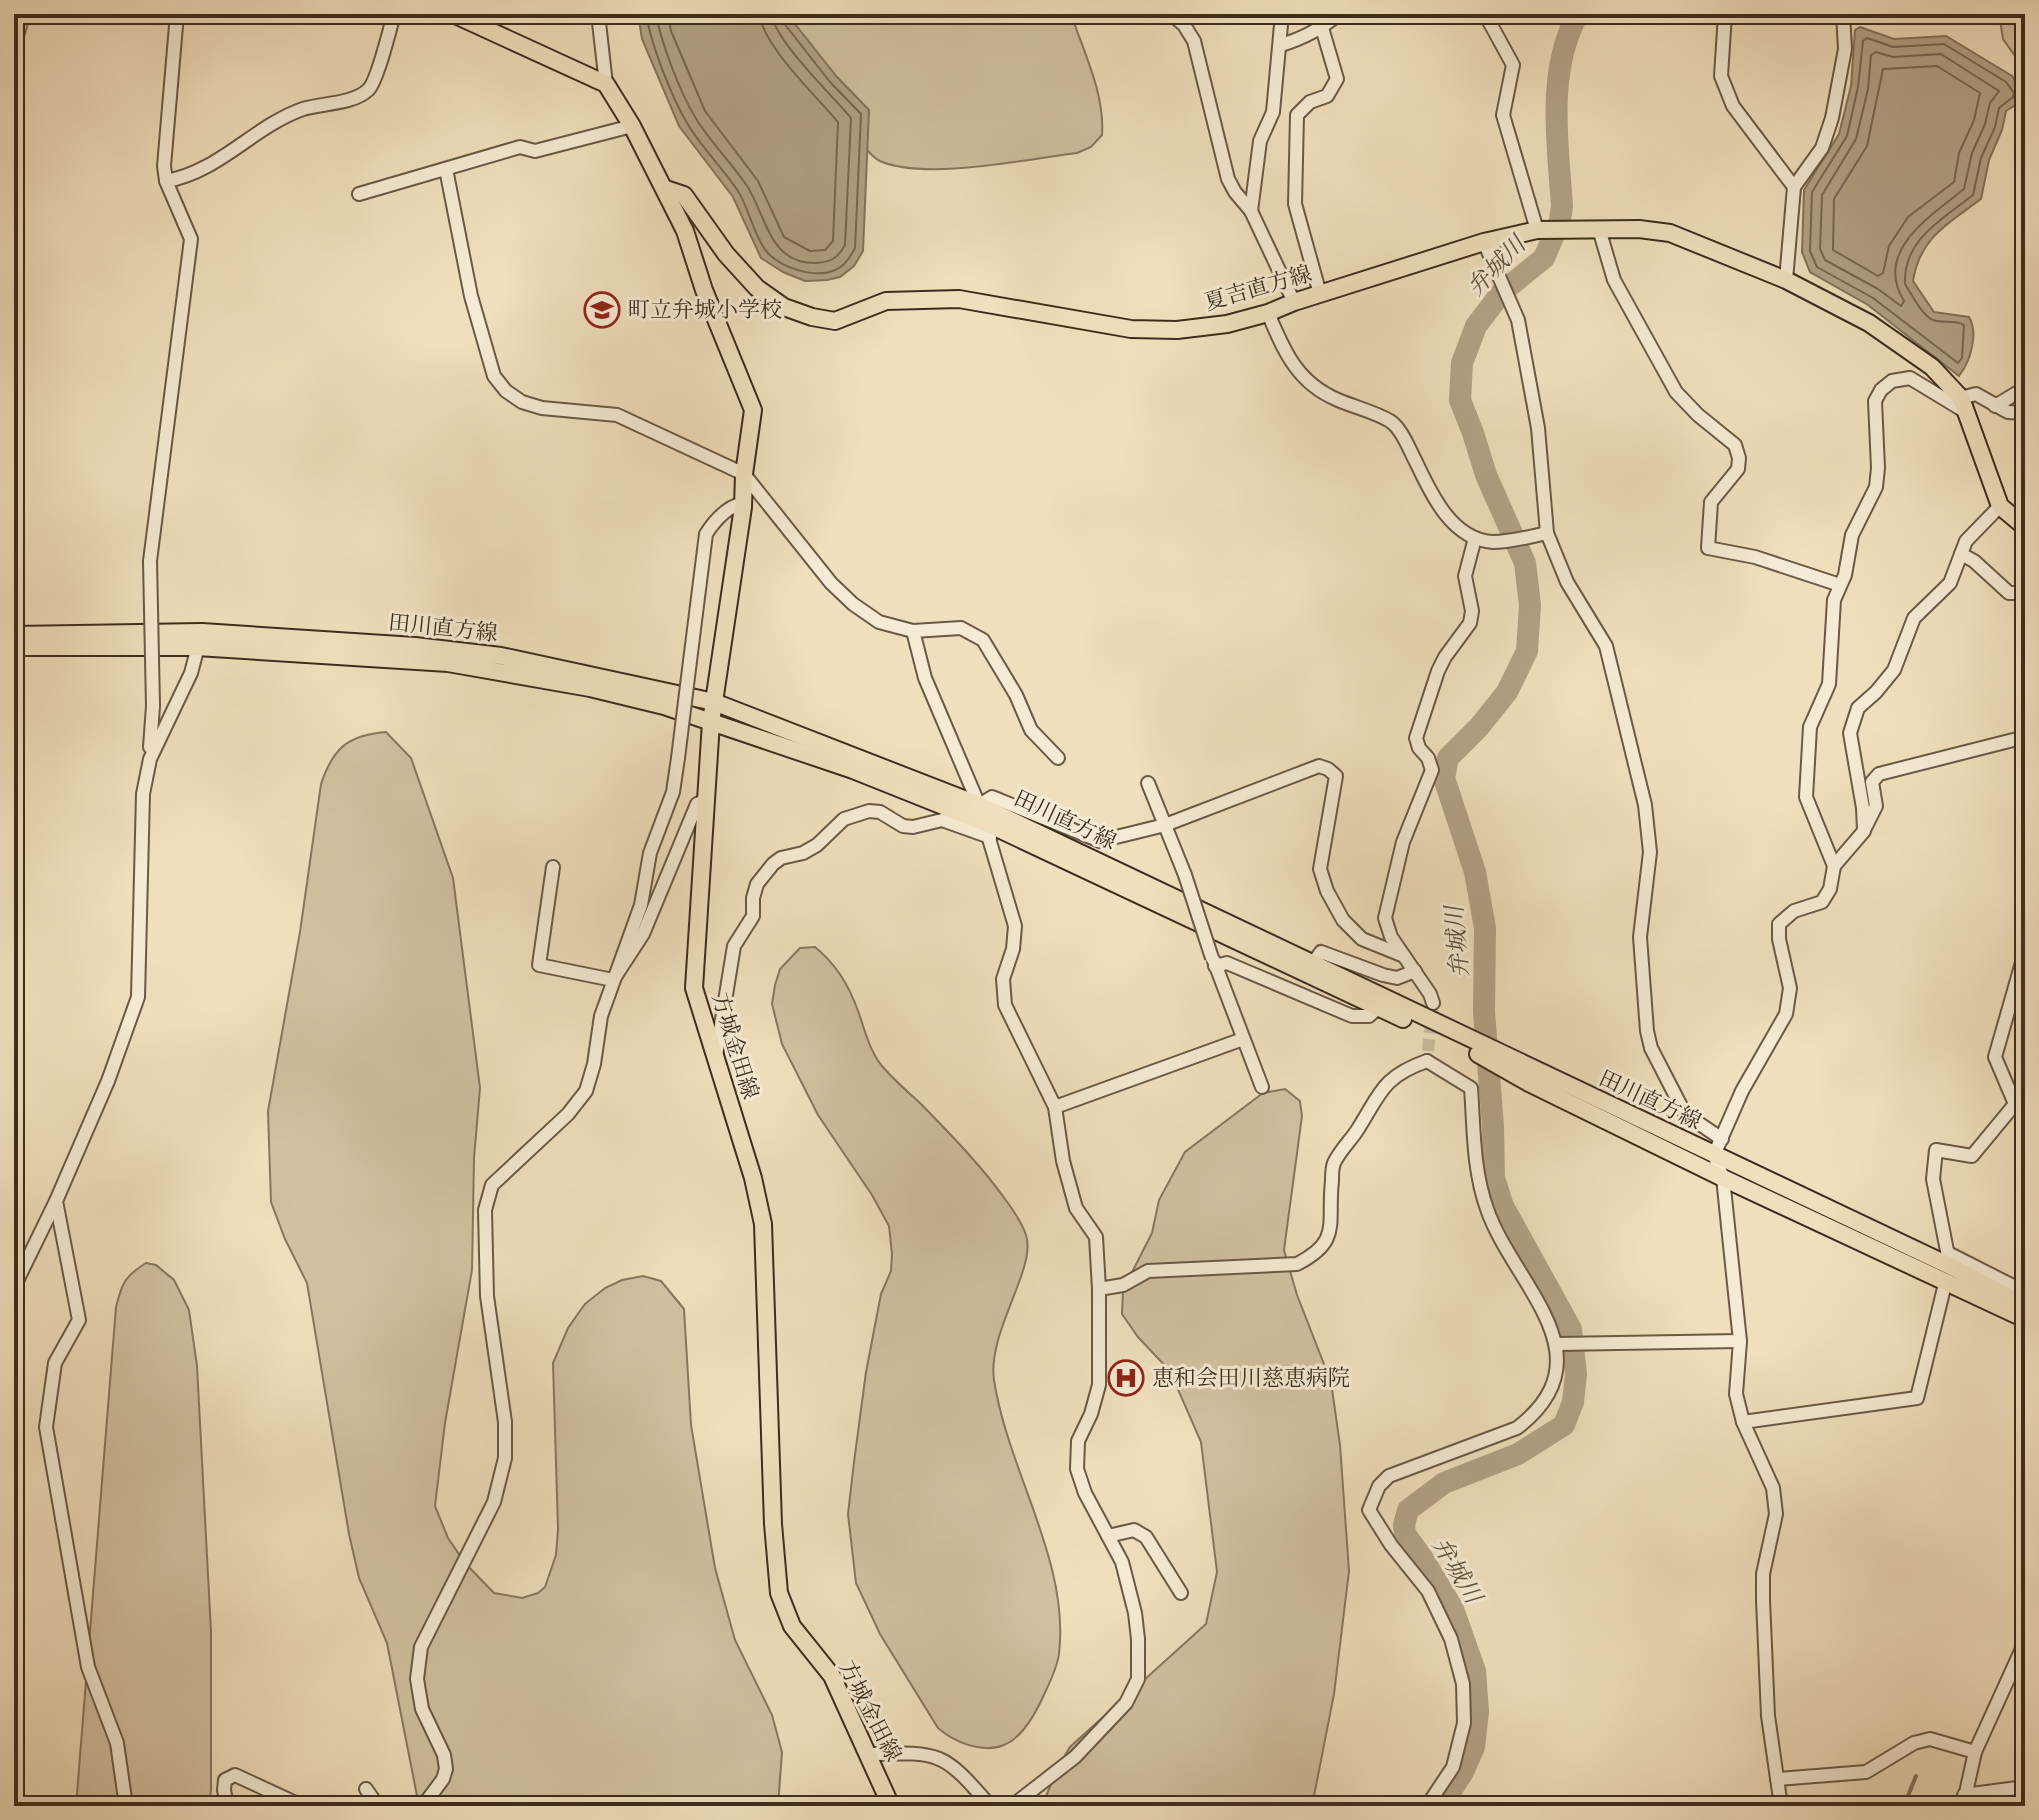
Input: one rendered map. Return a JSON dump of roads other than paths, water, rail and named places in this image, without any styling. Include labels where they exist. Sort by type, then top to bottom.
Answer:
[{"type":"main road","points":[[453,14],[606,84]]},
{"type":"main road","name":"夏吉直方線","points":[[606,84],[666,189],[684,195],[726,254],[757,288],[784,307],[835,321],[886,301],[959,299],[1131,329],[1177,330],[1227,324],[1268,313],[1484,242],[1537,230],[1670,233],[1786,280],[1869,323],[1932,367],[1964,405],[2000,506]]},
{"type":"main road","name":"方城金田線","points":[[666,189],[753,410],[743,503],[711,722],[694,988],[753,1178],[763,1224],[773,1524],[779,1593],[792,1626],[832,1676],[891,1806]]},
{"type":"main road","points":[[2000,506],[2025,527]]},
{"type":"main road","name":"田川直方線","points":[[14,635],[384,643],[501,656],[714,702],[979,805],[1313,963],[1723,1178],[1948,1266],[2025,1319]]},
{"type":"main road","name":"田川直方線","points":[[14,647],[199,640],[448,663],[590,688],[664,706],[853,770],[1378,1008],[1459,1039]]},
{"type":"main road","name":"田川直方線","points":[[1534,1078],[1714,1155],[2025,1306]]},
{"type":"street","points":[[14,1287],[56,1201],[108,1081],[138,997],[143,794],[150,759],[153,706],[150,561],[191,239],[166,181],[164,166],[177,14]]},
{"type":"street","points":[[166,181],[185,178],[252,139],[279,119],[304,109],[361,96],[372,88],[394,14]]},
{"type":"street","points":[[598,14],[606,84]]},
{"type":"street","points":[[601,41],[607,14]]},
{"type":"street","points":[[1171,14],[1184,25],[1194,41],[1228,179],[1251,211],[1294,302]]},
{"type":"street","points":[[1251,211],[1260,141],[1273,112],[1282,14]]},
{"type":"street","points":[[1281,45],[1303,39],[1339,14]]},
{"type":"street","points":[[1485,14],[1513,65],[1503,115],[1537,230]]},
{"type":"street","points":[[1725,14],[1721,76],[1733,106],[1794,187]]},
{"type":"street","points":[[1786,280],[1794,187],[1822,148],[1832,118],[1845,49],[1843,14]]},
{"type":"street","points":[[1320,294],[1295,204],[1297,115],[1310,102],[1327,96],[1337,79],[1322,28]]},
{"type":"street","points":[[359,194],[520,147],[535,151],[632,126]]},
{"type":"street","points":[[446,169],[471,296],[494,376],[506,391],[522,402],[542,408],[617,415],[744,474],[831,583],[853,604],[879,622],[913,631],[961,628],[983,640],[1016,695],[1031,730],[1058,758]]},
{"type":"street","points":[[1599,229],[1614,280],[1676,392],[1698,415],[1735,445],[1738,469],[1711,502],[1708,548],[1755,557],[1840,585]]},
{"type":"street","points":[[1484,242],[1518,320],[1538,428],[1547,533],[1567,582],[1606,646],[1645,805],[1650,852],[1640,937],[1651,1048],[1685,1114],[1722,1139]]},
{"type":"street","points":[[1268,313],[1288,359],[1310,384],[1326,395],[1391,422],[1406,442],[1428,488],[1449,520],[1475,538],[1493,542],[1547,533]]},
{"type":"street","points":[[1834,866],[1806,797],[1810,727],[1829,684],[1834,600],[1852,535],[1876,487],[1875,401],[1881,390],[1892,381],[1910,378],[1964,405],[1976,394],[2008,412],[2025,413]]},
{"type":"street","points":[[1995,406],[2025,388]]},
{"type":"street","points":[[423,1806],[443,1779],[446,1769],[444,1755],[422,1709],[417,1679],[421,1647],[494,1502],[505,1458],[505,1422],[487,1296],[485,1210],[492,1185],[568,1114],[586,1091],[594,1064],[601,1016],[641,905],[650,853],[673,792],[706,534],[712,524],[732,506],[743,503]]},
{"type":"street","points":[[1864,831],[1850,733],[1858,708],[1894,670],[1914,618],[1950,583],[1966,541],[2000,506]]},
{"type":"street","points":[[1433,1003],[1391,937],[1385,918],[1403,842],[1432,770],[1416,738],[1445,657],[1470,623],[1472,611],[1465,576],[1475,538]]},
{"type":"street","points":[[1961,554],[1974,561],[2009,593],[2025,593]]},
{"type":"street","points":[[913,631],[925,678],[988,830],[1015,926],[1013,949],[1003,979],[1005,1005],[1055,1107],[1063,1161],[1076,1208],[1096,1237],[1099,1385],[1091,1414],[1078,1441],[1077,1469],[1085,1493],[1122,1562],[1138,1639],[1138,1679],[1126,1703],[1075,1757],[1012,1806]]},
{"type":"street","points":[[150,759],[191,673],[199,640]]},
{"type":"street","points":[[1781,1806],[1768,1716],[1763,1587],[1776,1514],[1773,1488],[1743,1422],[1736,1394],[1740,1341],[1723,1178],[1714,1155],[1742,1091],[1786,1014],[1790,988],[1779,939],[1779,924],[1794,911],[1822,902],[1830,889],[1834,866],[1864,831],[1876,806],[1872,782],[1879,774],[2025,737]]},
{"type":"street","points":[[979,805],[992,797],[1100,841],[1165,825],[1319,766],[1328,769],[1336,776],[1320,869],[1327,891],[1343,920],[1362,939],[1404,956]]},
{"type":"street","points":[[1148,783],[1262,1087]]},
{"type":"street","points":[[613,980],[643,934],[697,804],[706,800]]},
{"type":"street","points":[[716,1059],[734,946],[753,916],[757,884],[773,864],[817,845],[844,819],[869,811],[880,812],[903,826],[913,827],[942,820],[988,830]]},
{"type":"street","points":[[553,867],[539,965],[613,980]]},
{"type":"street","points":[[1313,963],[1321,952],[1397,978],[1415,971]]},
{"type":"street","points":[[1743,1422],[1917,1398],[1948,1266],[1933,1179],[1936,1150],[1972,1156],[2015,1104],[1995,1057],[2025,952]]},
{"type":"street","points":[[1214,962],[1227,963],[1352,1016],[1369,1016],[1378,1008]]},
{"type":"street","points":[[1055,1107],[1243,1039]]},
{"type":"street","points":[[1099,1289],[1123,1285],[1148,1271],[1297,1264],[1314,1255],[1325,1245],[1331,1222],[1333,1164],[1382,1087],[1428,1056],[1471,1088],[1477,1177],[1488,1212],[1560,1344],[1547,1400],[1531,1417],[1517,1428],[1389,1476],[1379,1486],[1369,1510],[1391,1545],[1428,1591],[1451,1639],[1463,1684],[1464,1723],[1453,1767],[1427,1806]]},
{"type":"street","points":[[56,1201],[79,1320],[55,1363],[46,1427],[88,1667],[117,1743],[126,1806]]},
{"type":"street","points":[[1948,1266],[2025,1292]]},
{"type":"street","points":[[1560,1344],[1740,1341]]},
{"type":"street","points":[[1108,1536],[1134,1530],[1146,1537],[1181,1593]]},
{"type":"street","points":[[2025,1642],[1975,1752],[1964,1800],[2025,1787]]},
{"type":"street","points":[[1777,1779],[1866,1772],[1914,1743],[1930,1739],[1975,1752]]},
{"type":"street","points":[[869,1754],[920,1752],[943,1758],[968,1780],[990,1806]]},
{"type":"street","points":[[227,1806],[225,1780],[235,1775],[302,1806]]},
{"type":"street","points":[[366,1789],[378,1806]]},
{"type":"water","points":[[638,14],[787,14],[837,77],[869,110],[863,251],[854,266],[840,277],[805,281],[761,258],[733,197],[679,126],[642,39]]},
{"type":"water","points":[[1860,27],[1894,39],[1946,36],[2012,76],[2025,96],[2006,111],[2002,130],[1989,160],[1981,199],[1947,224],[1929,242],[1913,281],[1934,312],[1969,317],[1973,331],[1972,348],[1959,376],[1868,305],[1810,272],[1802,252],[1804,190],[1839,134],[1851,86],[1855,30]]},
{"type":"waterway","name":"弁城川","points":[[1441,1806],[1463,1772],[1474,1747],[1478,1712],[1475,1671],[1453,1609],[1405,1534],[1408,1510],[1444,1483],[1518,1454],[1564,1425],[1573,1402],[1576,1374],[1571,1329],[1503,1206],[1494,1178],[1484,1012],[1485,928],[1475,872],[1444,778],[1448,758],[1479,727],[1507,692],[1527,651],[1530,605],[1525,563],[1486,475],[1460,400],[1462,363],[1476,326],[1502,292],[1544,258],[1560,221],[1558,84],[1561,59],[1578,14]]},
{"type":"waterway","points":[[1904,1806],[1916,1776]]},
{"type":"tunnel","points":[[1428,1051],[1433,1003]]},
{"type":"place","name":"町立弁城小学校","points":[[602,310]]},
{"type":"place","name":"恵和会田川慈恵病院","points":[[1126,1378]]}]
